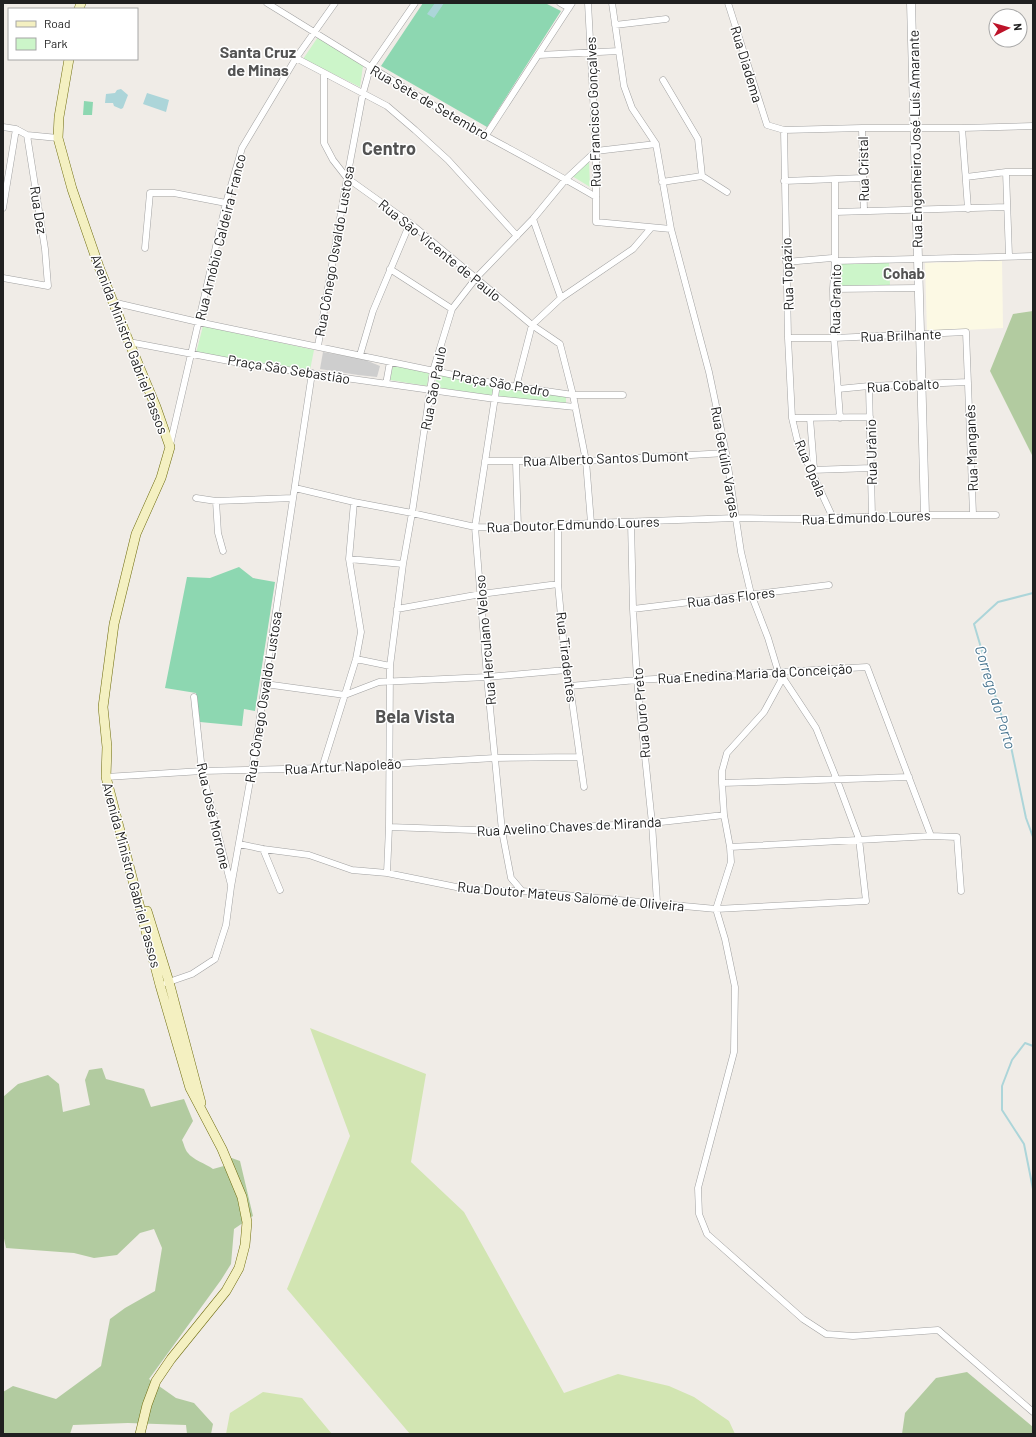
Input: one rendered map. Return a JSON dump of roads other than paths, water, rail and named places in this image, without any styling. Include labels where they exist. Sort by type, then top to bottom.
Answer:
[{"type":"main road","name":"Avenida Ministro Gabriel Passos","points":[[68,60],[60,110],[58,138],[72,189],[112,302],[156,407],[170,447],[161,478],[136,534],[114,624],[103,707],[109,776],[165,984],[190,1088],[222,1148],[242,1197],[247,1222],[245,1245],[239,1268],[226,1291],[171,1359],[156,1381],[147,1405],[140,1434]]},
{"type":"street","name":"Rua Sete de Setembro","points":[[267,3],[370,68],[596,197]]},
{"type":"street","name":"Rua Arnóbio Caldeira Franco","points":[[170,447],[226,203],[242,148],[296,58],[335,3]]},
{"type":"street","points":[[486,135],[570,5],[560,3]]},
{"type":"street","name":"Rua Francisco Gonçalves","points":[[588,3],[596,151],[596,222],[651,228]]},
{"type":"street","name":"Rua Getúlio Vargas","points":[[612,3],[624,86],[632,108],[656,144],[671,230],[709,372],[726,453],[741,552],[751,594],[768,638],[781,681],[764,712],[727,753],[722,771],[722,783],[724,815],[730,847],[731,862],[716,909]]},
{"type":"street","name":"Rua Diadema","points":[[728,3],[767,125],[784,130]]},
{"type":"street","name":"Rua Engenheiro José Luís Amarante","points":[[911,3],[925,515]]},
{"type":"street","name":"Rua Cônego Osvaldo Lustosa","points":[[318,346],[363,93],[370,68],[411,4]]},
{"type":"street","points":[[615,25],[666,19]]},
{"type":"street","points":[[539,55],[619,51]]},
{"type":"street","points":[[296,58],[387,106],[448,160],[517,236]]},
{"type":"street","name":"Rua São Vicente de Paulo","points":[[324,73],[324,143],[333,160],[347,178],[410,223],[532,325],[560,344],[573,395],[586,461],[591,523]]},
{"type":"street","points":[[663,80],[698,139],[702,176]]},
{"type":"street","points":[[3,126],[16,129],[27,135],[58,138]]},
{"type":"street","points":[[784,130],[1033,126]]},
{"type":"street","name":"Rua Cristal","points":[[862,128],[864,211]]},
{"type":"street","points":[[962,128],[968,209]]},
{"type":"street","points":[[3,208],[16,129]]},
{"type":"street","name":"Rua Topázio","points":[[784,130],[788,338],[792,418]]},
{"type":"street","name":"Rua Dez","points":[[3,278],[48,286],[45,249],[27,135]]},
{"type":"street","points":[[596,151],[656,144]]},
{"type":"street","name":"Rua São Paulo","points":[[387,873],[389,826],[390,666],[403,564],[433,371],[452,309],[476,278],[533,219],[566,179],[596,151]]},
{"type":"street","points":[[966,177],[1006,172],[1033,172]]},
{"type":"street","points":[[1006,172],[1009,256]]},
{"type":"street","points":[[662,182],[702,176],[727,192]]},
{"type":"street","points":[[784,181],[863,178]]},
{"type":"street","name":"Rua Granito","points":[[835,180],[836,261],[833,289],[834,338],[840,418]]},
{"type":"street","points":[[145,248],[150,193],[174,193],[226,203]]},
{"type":"street","points":[[835,212],[1007,207]]},
{"type":"street","points":[[533,219],[561,298]]},
{"type":"street","points":[[360,355],[373,311],[410,223]]},
{"type":"street","points":[[516,387],[532,325],[561,298],[633,249],[651,228],[671,230]]},
{"type":"street","points":[[786,262],[832,258],[836,261],[1033,256]]},
{"type":"street","points":[[390,269],[452,309]]},
{"type":"street","points":[[833,289],[918,288]]},
{"type":"street","name":"Praça São Sebastião","points":[[112,302],[198,322],[360,355]]},
{"type":"street","name":"Rua Brilhante","points":[[788,338],[834,338],[966,332]]},
{"type":"street","name":"Rua Manganês","points":[[966,332],[973,514]]},
{"type":"street","name":"Praça São Sebastião","points":[[129,342],[245,364],[495,399],[575,408]]},
{"type":"street","name":"Praça São Pedro","points":[[360,355],[516,387],[573,395],[623,395]]},
{"type":"street","points":[[386,384],[390,362]]},
{"type":"street","name":"Rua Cônego Osvaldo Lustosa","points":[[165,984],[192,974],[215,959],[226,925],[231,887],[252,770],[312,373]]},
{"type":"street","name":"Rua Cobalto","points":[[838,389],[869,386],[968,382]]},
{"type":"street","name":"Rua Herculano Veloso","points":[[498,384],[475,527],[487,677],[502,831],[511,878],[522,891]]},
{"type":"street","name":"Rua Urânio","points":[[869,386],[872,517]]},
{"type":"street","points":[[792,418],[870,417]]},
{"type":"street","name":"Rua Opala","points":[[792,418],[797,439],[833,518]]},
{"type":"street","points":[[810,418],[812,470],[872,468]]},
{"type":"street","name":"Rua Alberto Santos Dumont","points":[[485,461],[586,461],[726,453]]},
{"type":"street","points":[[516,462],[518,528]]},
{"type":"street","name":"Rua Doutor Edmundo Loures","points":[[295,488],[475,527],[518,528],[591,523],[736,518]]},
{"type":"street","points":[[196,498],[216,501],[293,498]]},
{"type":"street","points":[[216,501],[218,533],[223,551]]},
{"type":"street","points":[[322,768],[356,659],[361,632],[349,559],[354,502]]},
{"type":"street","name":"Rua Edmundo Loures","points":[[736,518],[833,518],[973,514],[996,515]]},
{"type":"street","name":"Rua Ouro Preto","points":[[631,522],[633,609],[637,680],[652,823],[657,903]]},
{"type":"street","name":"Rua Tiradentes","points":[[558,526],[558,584],[566,670],[570,686],[584,787]]},
{"type":"street","points":[[349,559],[403,564]]},
{"type":"street","points":[[397,608],[481,594],[558,584]]},
{"type":"street","name":"Rua das Flores","points":[[633,609],[829,585]]},
{"type":"street","points":[[356,659],[390,666]]},
{"type":"street","name":"Rua Enedina Maria da Conceição","points":[[570,686],[637,680],[868,667],[909,776]]},
{"type":"street","points":[[265,684],[345,695],[379,682],[389,680],[487,677],[566,670]]},
{"type":"street","points":[[778,672],[816,728],[837,780],[858,839]]},
{"type":"street","name":"Rua José Morrone","points":[[194,697],[202,771],[231,887]]},
{"type":"street","name":"Rua Artur Napoleão","points":[[109,776],[202,771],[322,768],[495,758],[580,757]]},
{"type":"street","points":[[722,783],[837,780],[909,776],[931,836]]},
{"type":"street","name":"Rua Avelino Chaves de Miranda","points":[[389,826],[502,831],[652,823],[724,815]]},
{"type":"street","points":[[730,847],[858,839],[931,836],[957,837],[961,891]]},
{"type":"street","name":"Rua Doutor Mateus Salomé de Oliveira","points":[[239,844],[263,849],[309,855],[352,870],[387,873],[471,890],[522,891],[716,909],[866,901],[858,839]]},
{"type":"street","points":[[263,849],[280,890]]},
{"type":"street","points":[[716,909],[725,939],[735,987],[734,1052],[698,1188],[699,1214],[707,1234],[803,1319],[826,1334],[853,1336],[938,1330],[1033,1412]]},
{"type":"water","points":[[435,3],[444,3],[434,18],[427,14]]},
{"type":"water","points":[[121,89],[128,95],[123,108],[121,109],[114,106],[113,103],[105,103],[106,94],[115,93],[117,90]]},
{"type":"water","points":[[147,93],[169,100],[166,112],[143,104]]},
{"type":"waterway","name":"Corrego do Porto","points":[[1033,593],[998,602],[974,624],[1010,742],[1026,818],[1033,837]]},
{"type":"waterway","name":"Corrego do Porto","points":[[1033,1046],[1025,1043],[1012,1060],[1002,1086],[1002,1110],[1024,1144],[1033,1189]]},
{"type":"district","name":"Santa Cruz de Minas","points":[[258,60]]},
{"type":"district","name":"Centro","points":[[389,148]]},
{"type":"district","name":"Cohab","points":[[904,273]]},
{"type":"district","name":"Bela Vista","points":[[415,716]]}]
